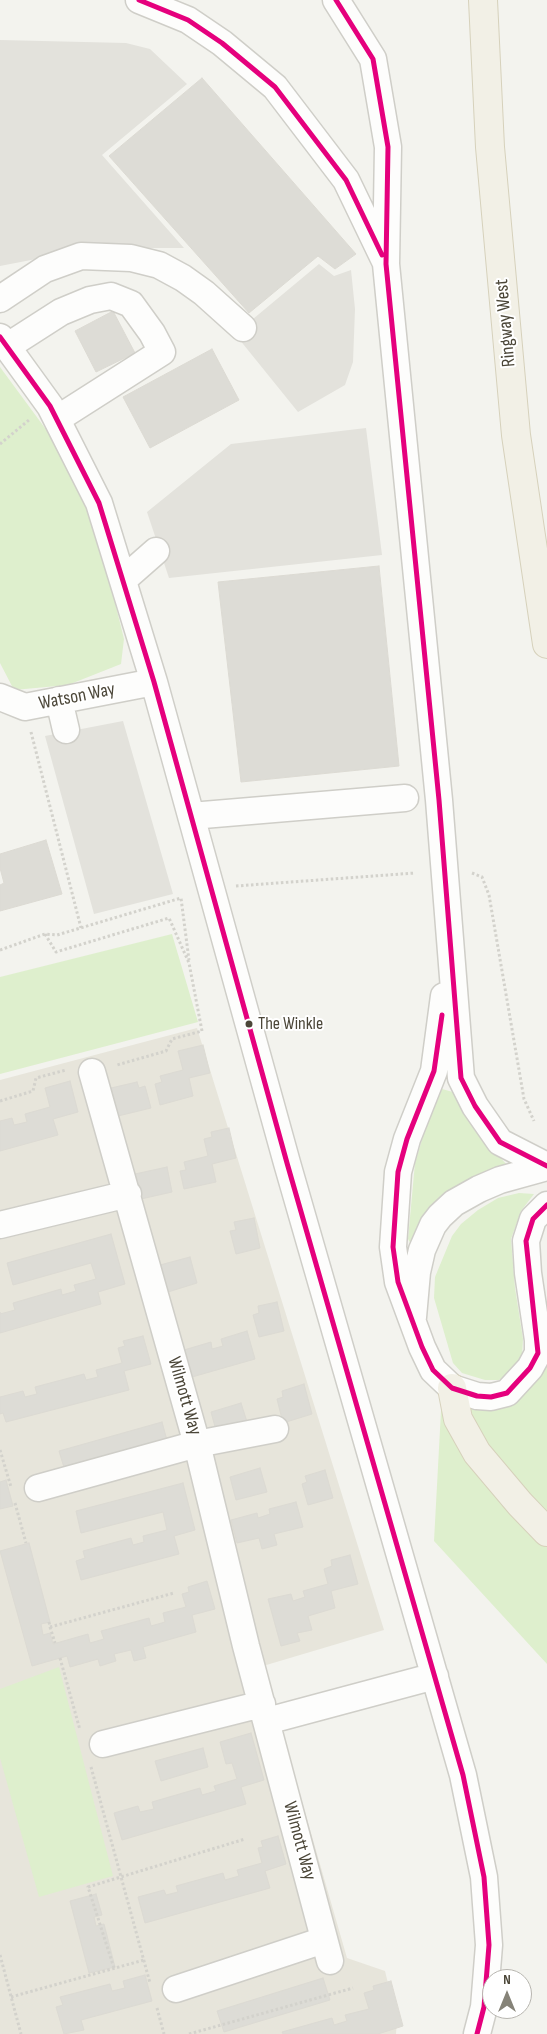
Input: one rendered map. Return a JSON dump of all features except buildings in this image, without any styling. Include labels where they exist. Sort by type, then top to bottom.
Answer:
[{"type":"main road","name":"Ringway West","points":[[483,0],[490,147],[516,435],[547,644]]},
{"type":"main road","points":[[452,1388],[458,1419],[477,1454],[525,1510],[547,1532]]},
{"type":"street","points":[[138,0],[188,20],[222,43],[275,87],[346,180],[386,264]]},
{"type":"street","points":[[336,0],[373,59],[388,146],[386,264],[439,800],[452,943],[461,1078],[475,1106],[500,1142],[547,1167]]},
{"type":"street","points":[[0,299],[45,269],[82,256],[132,258],[159,265],[183,278],[204,293],[243,328]]},
{"type":"street","points":[[57,418],[162,352],[152,333],[132,304],[111,296],[90,300],[61,312],[4,342],[50,406],[99,503],[154,682],[287,1163],[463,1775],[484,1877],[489,1945],[484,2007],[477,2034]]},
{"type":"street","points":[[123,580],[156,551]]},
{"type":"street","name":"Watson Way","points":[[0,698],[25,707],[154,682]]},
{"type":"street","points":[[59,700],[66,730]]},
{"type":"street","points":[[191,816],[405,798]]},
{"type":"street","points":[[452,943],[434,1071],[408,1139],[398,1172],[393,1247],[398,1282],[413,1325],[433,1370],[452,1388],[477,1396],[491,1397],[507,1393],[530,1368],[538,1353],[526,1241],[533,1219],[547,1205]]},
{"type":"street","name":"Wilmott Way","points":[[82,1071],[128,1194],[198,1444],[246,1646],[327,1950],[164,1988]]},
{"type":"street","points":[[413,1325],[422,1250],[433,1225],[440,1216],[454,1203],[478,1188],[547,1167]]},
{"type":"street","points":[[0,1225],[128,1194]]},
{"type":"street","points":[[38,1488],[198,1444],[275,1429]]},
{"type":"street","points":[[96,1751],[435,1676]]},
{"type":"path","points":[[0,444],[29,419]]},
{"type":"path","points":[[25,707],[81,928]]},
{"type":"path","points":[[468,871],[482,877],[489,895],[524,1099],[534,1121]]},
{"type":"path","points":[[229,886],[415,873]]},
{"type":"path","points":[[0,950],[45,934],[57,935],[180,898],[189,963],[202,1031],[172,1040],[166,1050],[82,1071],[36,1078],[33,1091],[0,1101]]},
{"type":"path","points":[[45,934],[56,952],[169,918],[189,963]]},
{"type":"path","points":[[0,1466],[5,1465]]},
{"type":"path","points":[[50,1627],[174,1593]]},
{"type":"path","points":[[49,1622],[55,1643]]},
{"type":"path","points":[[60,1658],[81,1730]]},
{"type":"path","points":[[96,1751],[121,1877],[144,1960],[164,1988]]},
{"type":"path","points":[[114,1968],[88,1887],[245,1839]]},
{"type":"path","points":[[0,1955],[21,2034]]},
{"type":"path","points":[[11,1997],[144,1960]]},
{"type":"path","points":[[189,2034],[353,1988]]},
{"type":"path","points":[[157,2006],[164,2034]]},
{"type":"shaded area","points":[[0,40],[126,43],[150,49],[187,84],[102,155],[184,248],[93,248],[0,266]]},
{"type":"shaded area","points":[[319,264],[334,276],[351,270],[355,309],[353,362],[345,385],[298,412],[235,334]]},
{"type":"shaded area","points":[[366,428],[382,555],[169,578],[147,512],[231,444]]},
{"type":"shaded area","points":[[123,721],[173,894],[94,914],[45,736]]},
{"type":"shaded area","points":[[197,1028],[384,1630],[263,1666],[347,1958],[385,1971],[397,2020],[396,2034],[0,2034],[0,1080]]},
{"type":"green space","points":[[0,367],[67,458],[101,546],[124,639],[121,664],[68,685],[14,690],[0,663]]},
{"type":"green space","points":[[172,934],[198,1022],[0,1074],[0,977]]},
{"type":"green space","points":[[442,1089],[460,1094],[466,1115],[475,1131],[510,1168],[412,1246],[408,1239],[415,1163],[424,1133]]},
{"type":"green space","points":[[519,1193],[534,1194],[521,1211],[511,1239],[515,1288],[523,1339],[522,1356],[510,1374],[499,1380],[485,1380],[462,1373],[453,1363],[434,1298],[435,1277],[452,1236],[461,1224],[478,1210],[498,1198]]},
{"type":"green space","points":[[547,1361],[547,1664],[434,1541],[441,1411],[523,1396]]},
{"type":"green space","points":[[59,1667],[113,1876],[39,1897],[0,1758],[0,1689]]},
{"type":"transit line","points":[[139,0],[188,20],[222,43],[275,87],[346,180],[382,255]]},
{"type":"transit line","points":[[336,0],[373,59],[388,147],[386,264],[439,800],[461,1078],[475,1106],[500,1142],[547,1166]]},
{"type":"transit line","points":[[0,337],[50,406],[99,503],[154,682],[287,1163],[463,1775],[484,1877],[489,1945],[484,2007],[477,2034]]},
{"type":"transit line","points":[[442,1015],[434,1071],[407,1139],[398,1172],[393,1247],[398,1282],[422,1347],[433,1370],[452,1388],[477,1396],[491,1397],[507,1393],[530,1368],[538,1353],[526,1241],[533,1219],[547,1205]]},
{"type":"place","name":"The Winkle","points":[[249,1024]]}]
